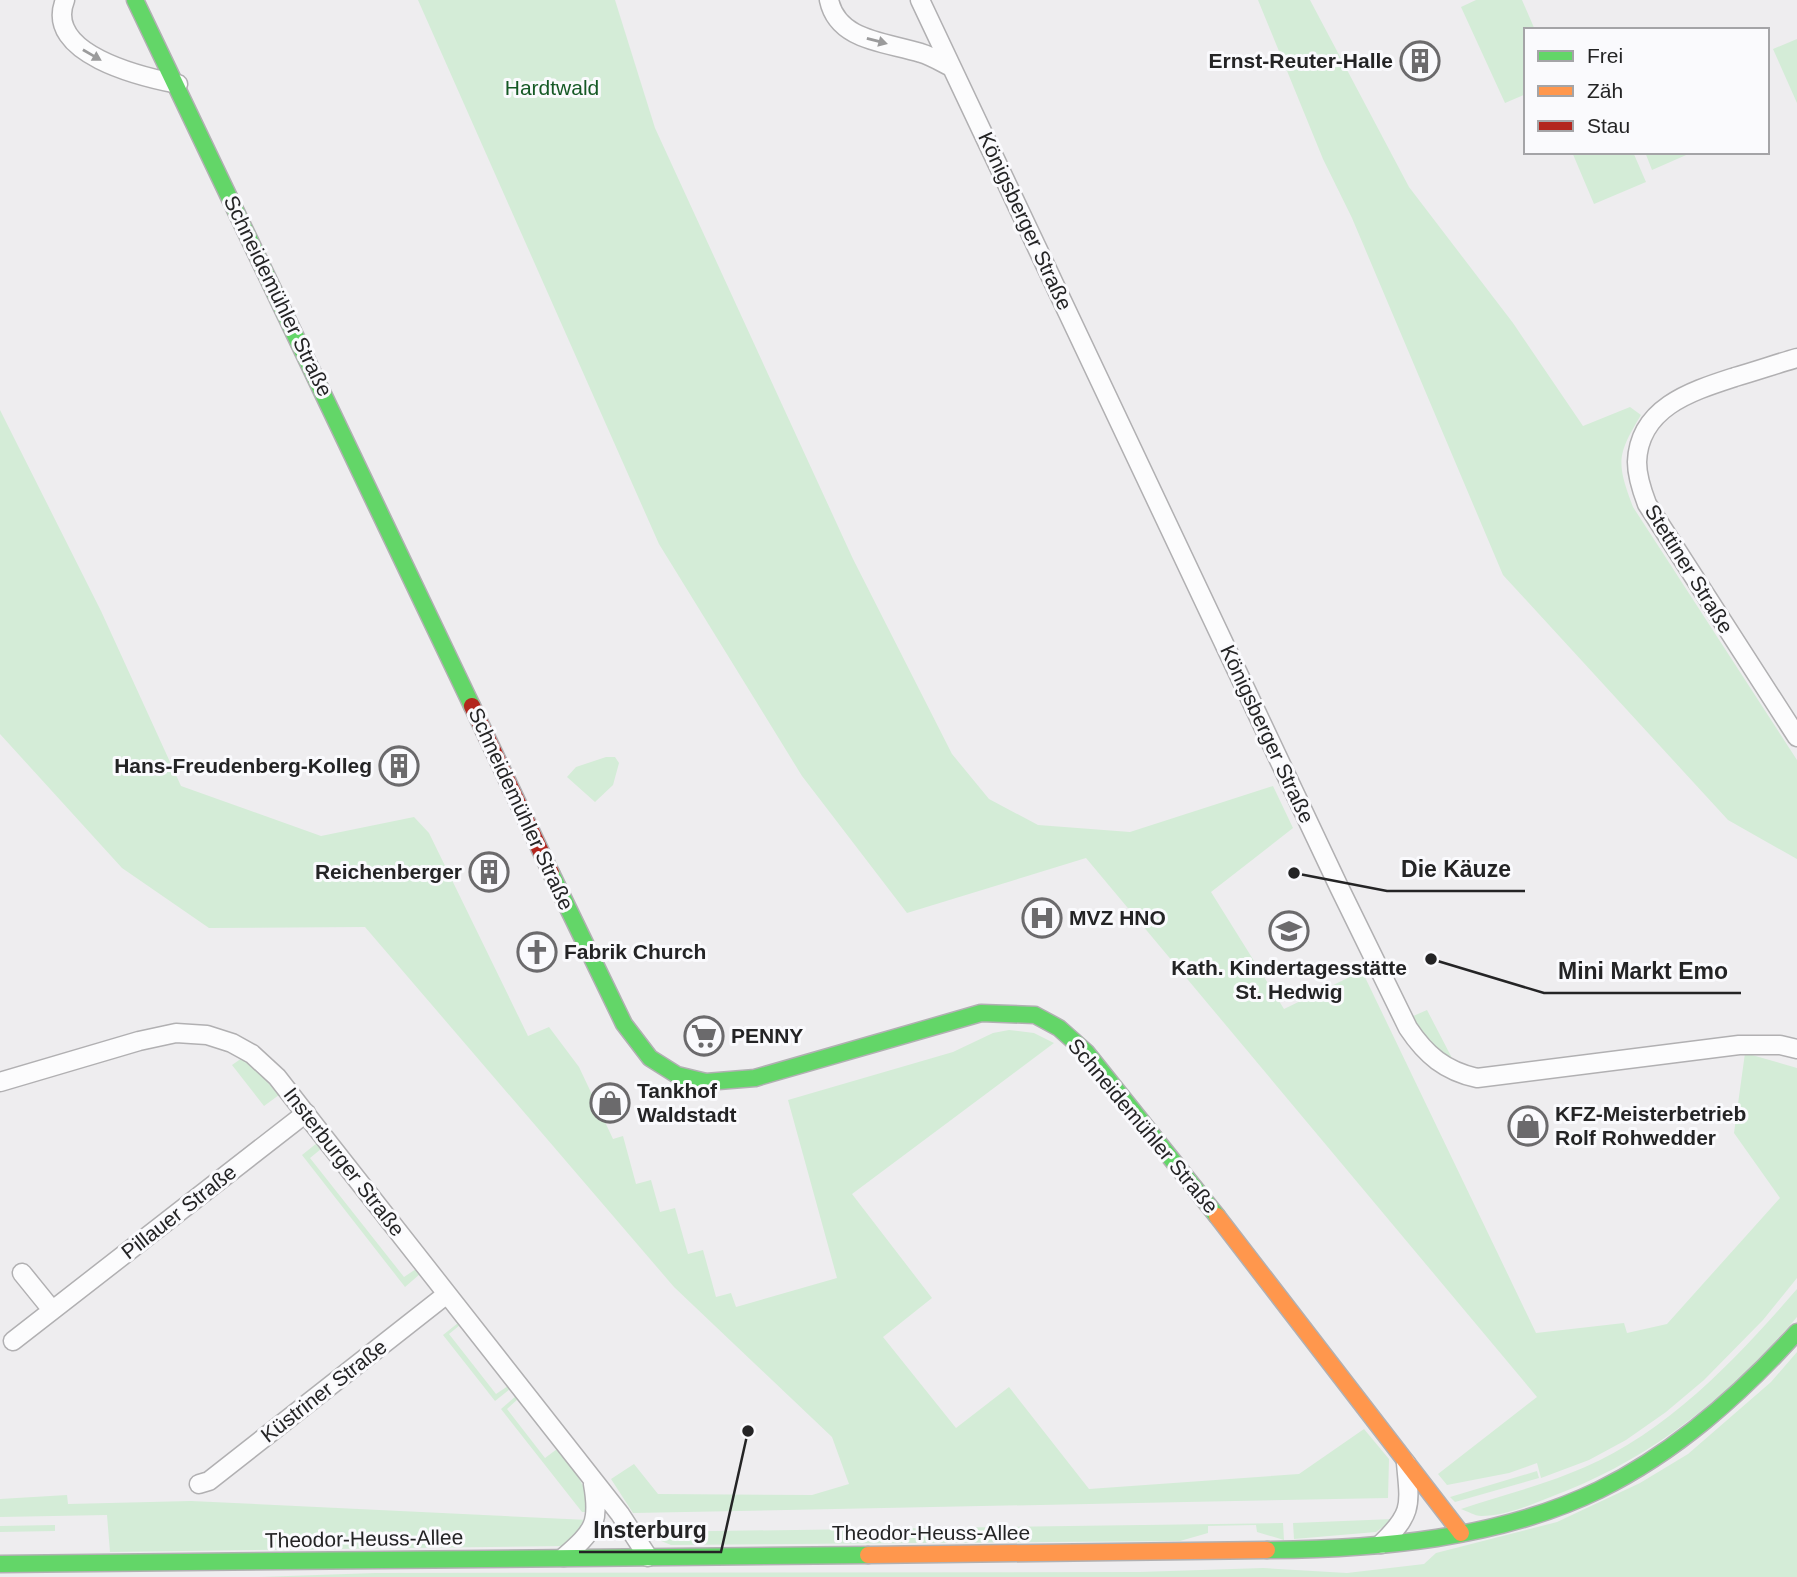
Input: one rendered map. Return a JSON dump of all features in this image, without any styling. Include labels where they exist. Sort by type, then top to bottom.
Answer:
[{"type":"street","points":[[65,0],[62,7],[64,28],[77,46],[100,60],[178,84]]},
{"type":"street","name":"Schneidemühler Straße","points":[[135,0],[305,350],[540,852],[636,1044],[659,1066],[673,1074],[700,1083],[726,1084],[981,1013],[1035,1015],[1059,1028],[1086,1052],[1224,1225],[1461,1533]]},
{"type":"street","points":[[829,0],[839,21],[856,35],[922,53],[951,67]]},
{"type":"street","name":"Königsberger Straße","points":[[920,0],[1339,887],[1408,1028],[1422,1049],[1449,1069],[1477,1078],[1739,1045],[1780,1045],[1797,1049]]},
{"type":"street","name":"Stettiner Straße","points":[[1797,358],[1693,391],[1673,401],[1651,421],[1640,440],[1637,463],[1647,504],[1797,737]]},
{"type":"street","name":"Insterburger Straße","points":[[0,1082],[139,1041],[176,1033],[207,1035],[232,1043],[252,1054],[277,1077],[306,1113],[593,1480],[648,1557]]},
{"type":"street","name":"Pillauer Straße","points":[[13,1340],[306,1113]]},
{"type":"street","points":[[22,1273],[52,1310]]},
{"type":"street","name":"Küstriner Straße","points":[[199,1484],[209,1481],[447,1294]]},
{"type":"street","name":"Theodor-Heuss-Allee","points":[[0,1564],[1289,1549],[1381,1544],[1461,1533],[1541,1513],[1592,1492],[1636,1469],[1679,1441],[1724,1406],[1797,1332]]},
{"type":"street","points":[[1381,1544],[1400,1525],[1408,1509],[1406,1459]]},
{"type":"street","points":[[564,1557],[582,1542],[595,1524],[597,1505],[593,1480]]},
{"type":"green space","name":"Hardtwald","points":[[418,0],[615,0],[655,128],[853,559],[952,754],[989,799],[1038,825],[1130,832],[1273,786],[1293,828],[1211,892],[1284,1009],[1362,971],[1536,1333],[1624,1323],[1627,1333],[1667,1324],[1780,1198],[1734,1133],[1745,1053],[1797,1068],[1797,1278],[1763,1320],[1704,1380],[1666,1412],[1626,1440],[1589,1460],[1541,1478],[1537,1463],[1509,1473],[1447,1485],[1438,1474],[1537,1397],[1086,858],[907,913],[802,776],[659,544]]},
{"type":"green space","points":[[1258,0],[1310,0],[1409,187],[1513,323],[1583,426],[1630,407],[1641,415],[1623,450],[1622,469],[1627,492],[1633,507],[1797,760],[1797,859],[1728,820],[1503,575],[1352,218],[1323,159]]},
{"type":"green space","points":[[1476,0],[1522,0],[1534,28],[1524,28],[1524,95],[1505,103],[1461,7]]},
{"type":"green space","points":[[1797,39],[1797,103],[1773,49]]},
{"type":"green space","points":[[1573,154],[1634,154],[1646,182],[1594,204]]},
{"type":"green space","points":[[1646,154],[1688,154],[1652,170]]},
{"type":"green space","points":[[0,410],[101,611],[181,786],[321,836],[414,817],[429,833],[528,1036],[549,1027],[579,1067],[613,1139],[623,1136],[636,1184],[651,1180],[660,1212],[675,1208],[688,1254],[703,1250],[716,1297],[731,1293],[736,1307],[837,1278],[788,1100],[953,1052],[993,1033],[1009,1030],[1034,1033],[1054,1043],[852,1194],[932,1298],[883,1337],[956,1428],[1009,1387],[1089,1489],[1299,1474],[1364,1429],[1389,1459],[1388,1498],[633,1513],[611,1479],[634,1464],[658,1494],[812,1495],[849,1484],[832,1437],[674,1287],[365,927],[209,928],[122,868],[0,734]]},
{"type":"green space","points":[[606,757],[615,757],[619,763],[613,785],[595,802],[567,777],[576,767]]},
{"type":"green space","points":[[1427,1010],[1453,1060],[1429,1042],[1411,1017]]},
{"type":"green space","points":[[242,1058],[255,1068],[279,1095],[264,1106],[232,1065]]},
{"type":"green space","points":[[317,1143],[321,1149],[310,1158],[404,1277],[416,1269],[420,1274],[405,1287],[302,1155]]},
{"type":"green space","points":[[1797,1289],[1797,1317],[1771,1347],[1715,1400],[1653,1446],[1585,1483],[1524,1507],[1481,1516],[1461,1509],[1568,1474],[1634,1441],[1664,1420],[1721,1371]]},
{"type":"green space","points":[[458,1323],[460,1325],[449,1334],[496,1394],[508,1386],[510,1389],[495,1401],[443,1335]]},
{"type":"green space","points":[[1797,1352],[1797,1577],[259,1577],[375,1573],[1140,1572],[1263,1568],[1347,1573],[1424,1564],[1436,1553],[1557,1522],[1640,1483],[1688,1454],[1771,1382]]},
{"type":"green space","points":[[516,1396],[518,1399],[507,1409],[545,1458],[557,1449],[583,1485],[590,1512],[582,1512],[501,1409]]},
{"type":"green space","points":[[1537,1471],[1539,1478],[1455,1502],[1450,1497]]},
{"type":"green space","points":[[67,1495],[68,1504],[191,1501],[588,1520],[586,1527],[565,1546],[110,1552],[107,1515],[0,1517],[0,1499]]},
{"type":"green space","points":[[1394,1519],[1376,1532],[1294,1539],[1293,1523]]},
{"type":"green space","points":[[1283,1523],[1284,1540],[1257,1532],[1256,1525],[1208,1526],[1208,1533],[1180,1541],[671,1545],[654,1538],[648,1532]]},
{"type":"green space","points":[[55,1525],[55,1531],[0,1532],[0,1526]]},
{"type":"traffic: fast","points":[[135,0],[472,706]]},
{"type":"traffic: fast","points":[[551,873],[624,1024],[650,1058],[677,1075],[706,1082],[755,1078],[981,1013],[1035,1015],[1059,1028],[1086,1052],[1217,1216]]},
{"type":"traffic: fast","points":[[1267,1550],[1352,1547],[1437,1538],[1520,1520],[1560,1507],[1627,1475],[1680,1440],[1730,1400],[1797,1332]]},
{"type":"traffic: fast","points":[[0,1564],[868,1555]]},
{"type":"traffic: slow","points":[[1217,1216],[1461,1533]]},
{"type":"traffic: slow","points":[[868,1555],[1267,1550]]},
{"type":"traffic: jam","points":[[472,706],[551,873]]},
{"type":"place","name":"Ernst-Reuter-Halle","points":[[1420,61]]},
{"type":"place","name":"Hans-Freudenberg-Kolleg","points":[[399,766]]},
{"type":"place","name":"Reichenberger","points":[[489,872]]},
{"type":"place","name":"Die Käuze","points":[[1294,873]]},
{"type":"place","name":"MVZ HNO","points":[[1042,918]]},
{"type":"place","name":"Kath. Kindertagesstätte St. Hedwig","points":[[1289,931]]},
{"type":"place","name":"Fabrik Church","points":[[537,952]]},
{"type":"place","name":"Mini Markt Emo","points":[[1431,959]]},
{"type":"place","name":"PENNY","points":[[704,1036]]},
{"type":"place","name":"Tankhof Waldstadt","points":[[610,1103]]},
{"type":"place","name":"KFZ-Meisterbetrieb Rolf Rohwedder","points":[[1528,1126]]},
{"type":"place","name":"Insterburg","points":[[748,1431]]}]
